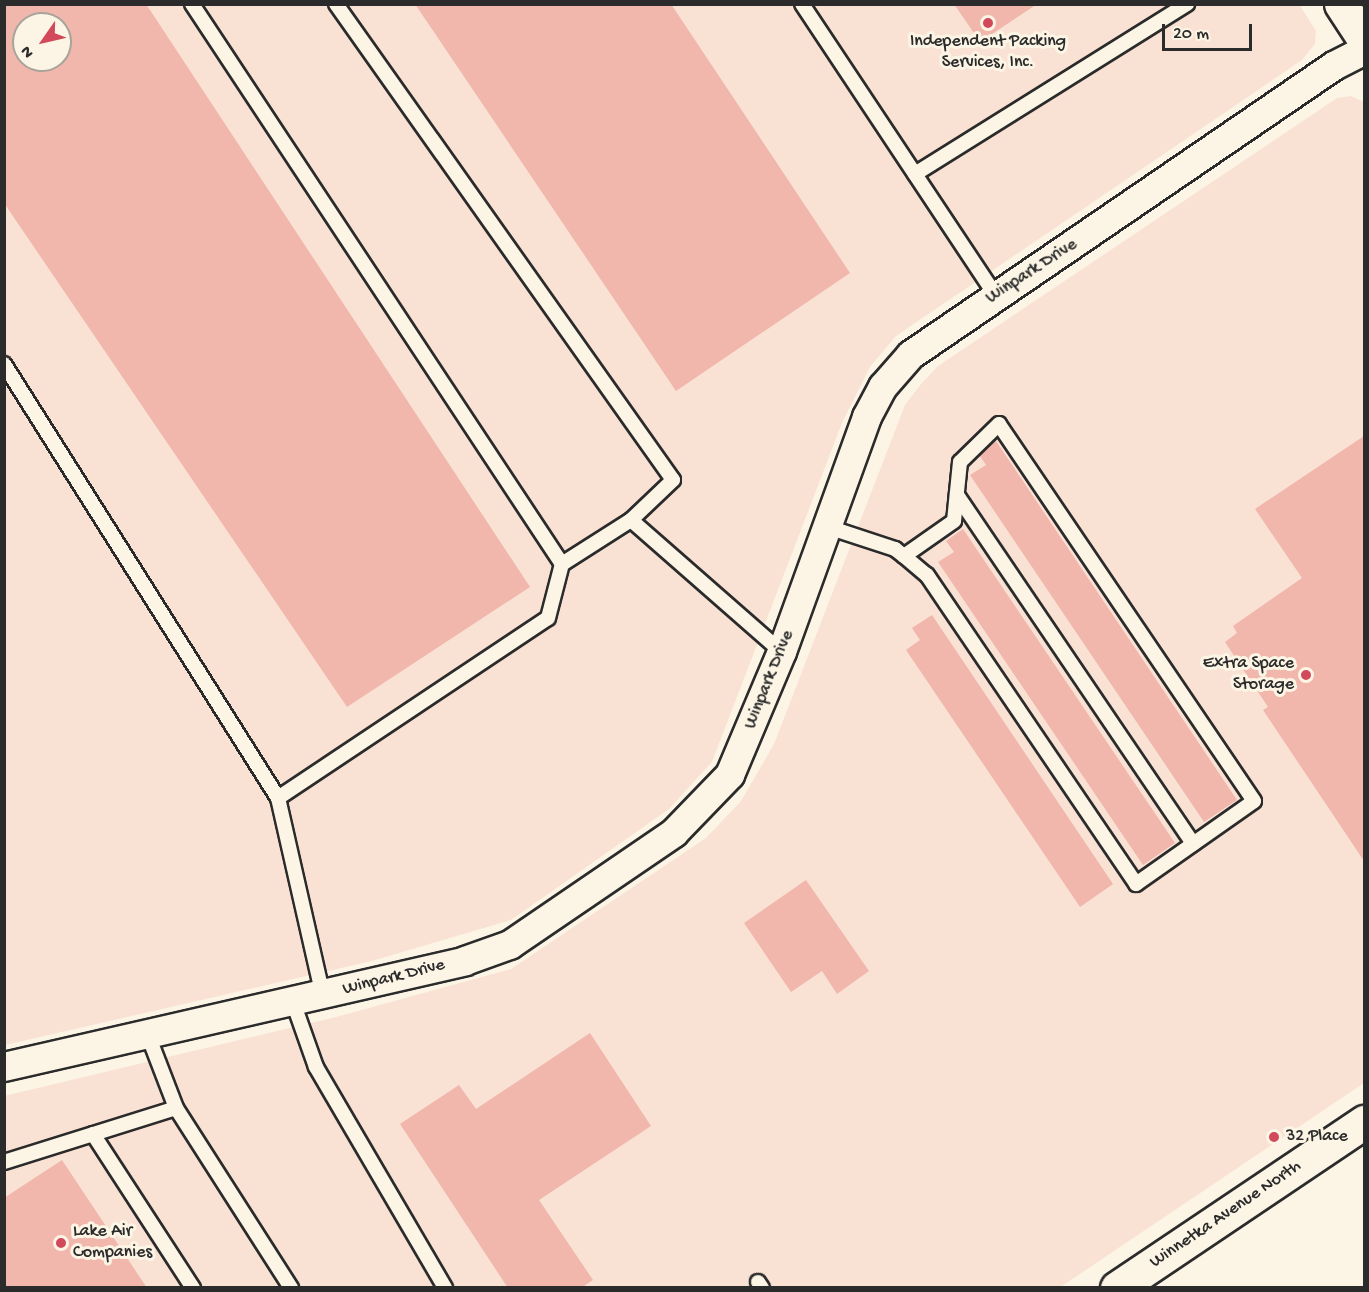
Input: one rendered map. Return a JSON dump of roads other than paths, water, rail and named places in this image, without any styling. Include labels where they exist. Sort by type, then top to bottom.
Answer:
[{"type":"main road","points":[[1341,4],[1365,39]]},
{"type":"main road","name":"Winnetka Avenue North","points":[[1117,1287],[1364,1124]]},
{"type":"street","name":"Winpark Drive","points":[[4,1067],[323,996],[465,961],[510,945],[674,833],[730,775],[782,652],[867,417],[883,387],[911,355],[1334,66],[1365,51]]},
{"type":"lane","points":[[192,4],[562,564]]},
{"type":"lane","points":[[278,798],[548,618],[562,564],[631,520],[673,480],[336,4]]},
{"type":"lane","points":[[802,4],[996,296]]},
{"type":"lane","points":[[915,174],[1187,4]]},
{"type":"lane","points":[[4,364],[278,798],[323,996]]},
{"type":"lane","points":[[828,527],[895,549],[927,575],[1136,884],[1254,801],[999,424],[960,462],[954,521],[904,556]]},
{"type":"lane","points":[[957,495],[1193,844]]},
{"type":"lane","points":[[631,520],[782,652]]},
{"type":"lane","points":[[293,1002],[316,1067],[445,1287]]},
{"type":"lane","points":[[148,1035],[176,1108],[291,1287]]},
{"type":"lane","points":[[4,1162],[176,1108]]},
{"type":"lane","points":[[93,1134],[193,1287]]},
{"type":"place","name":"Independent Packing Services, Inc.","points":[[988,23]]},
{"type":"place","name":"Extra Space Storage","points":[[1306,675]]},
{"type":"place","name":"32 Place","points":[[1274,1137]]},
{"type":"place","name":"Lake Air Companies","points":[[61,1243]]}]
